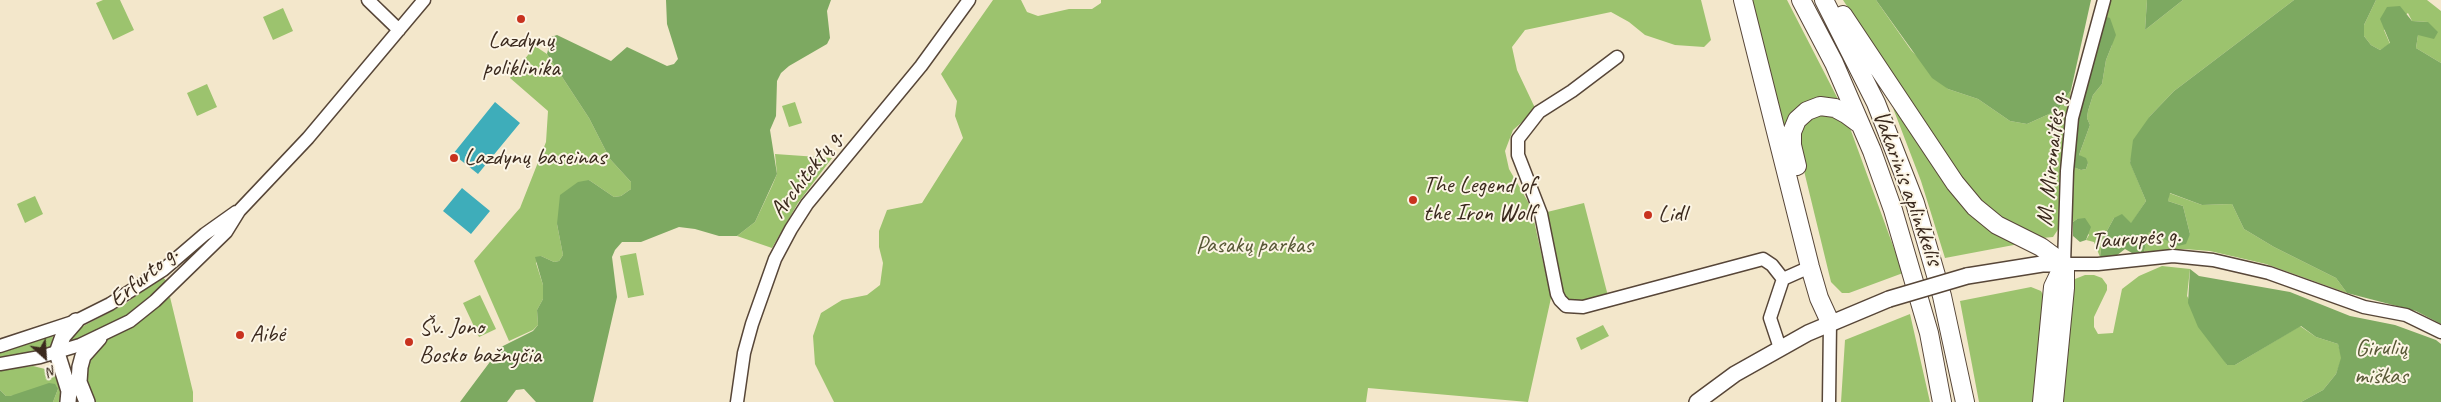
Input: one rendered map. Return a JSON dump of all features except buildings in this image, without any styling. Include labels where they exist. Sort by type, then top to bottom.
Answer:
[{"type":"highway","points":[[1743,0],[1810,267],[1819,298],[1830,322]]},
{"type":"highway","name":"Vakarinis aplinkkelis","points":[[1801,0],[1834,63],[1861,126],[1890,202],[1912,268],[1929,333],[1942,402]]},
{"type":"highway","name":"Vakarinis aplinkkelis","points":[[1824,0],[1876,103],[1915,202],[1942,296],[1965,402]]},
{"type":"highway","points":[[1832,0],[1955,183],[1975,207],[1997,225],[2040,247],[2064,264]]},
{"type":"highway","points":[[1830,322],[1829,294],[1792,145],[1792,132],[1801,115],[1820,106],[1835,108],[1861,126]]},
{"type":"highway","points":[[2042,402],[2053,287],[2064,264]]},
{"type":"highway","points":[[2054,402],[2065,288],[2064,264]]},
{"type":"main road","name":"Taurupės g.","points":[[1697,402],[1734,374],[1780,348],[1830,322],[1889,299],[1967,276],[2042,264],[2064,264]]},
{"type":"main road","points":[[68,402],[68,391],[57,353],[63,336],[76,321]]},
{"type":"main road","points":[[87,402],[79,382],[80,367],[83,356],[99,338]]},
{"type":"street","points":[[368,0],[399,30]]},
{"type":"street","name":"Erfurto g.","points":[[0,364],[57,353],[99,338],[137,316],[174,284],[226,232],[239,211],[308,138],[424,0]]},
{"type":"street","name":"Architektų g.","points":[[737,402],[744,353],[755,315],[775,259],[791,229],[819,189],[921,66],[969,0]]},
{"type":"street","name":"M. Mironaitės g.","points":[[2064,264],[2067,171],[2072,118],[2104,0]]},
{"type":"street","points":[[1618,57],[1572,91],[1539,112],[1518,139],[1518,155],[1540,214],[1557,294],[1560,300],[1566,306],[1583,307],[1763,259],[1772,265],[1783,279]]},
{"type":"street","name":"Erfurto g.","points":[[0,346],[76,321],[121,297],[163,270],[205,234],[239,211]]},
{"type":"street","name":"Taurupės g.","points":[[2064,264],[2173,256],[2213,260],[2269,273],[2356,305],[2406,315],[2441,332]]},
{"type":"street","points":[[1780,348],[1771,326],[1770,318],[1783,279],[1810,267]]},
{"type":"street","points":[[1829,402],[1830,322]]},
{"type":"green space","points":[[103,0],[120,0],[134,30],[113,40],[96,3]]},
{"type":"green space","points":[[666,0],[831,0],[827,11],[830,38],[827,44],[789,66],[781,73],[777,81],[776,116],[770,130],[777,174],[755,222],[737,236],[719,236],[695,229],[679,227],[641,242],[622,242],[612,257],[617,297],[593,402],[536,402],[524,389],[516,390],[507,402],[460,402],[501,347],[533,331],[538,325],[537,310],[543,299],[543,285],[535,257],[541,256],[554,262],[559,261],[563,255],[557,224],[560,195],[578,182],[589,180],[614,197],[621,196],[631,189],[631,182],[610,159],[589,118],[547,54],[551,37],[557,35],[611,61],[627,47],[667,66],[674,64],[678,59],[667,24]]},
{"type":"green space","name":"Pasakų parkas","points":[[993,0],[1021,0],[1027,12],[1038,16],[1069,9],[1092,9],[1101,3],[1101,0],[1701,0],[1711,40],[1704,47],[1675,45],[1645,35],[1629,22],[1611,12],[1525,30],[1512,47],[1517,70],[1536,110],[1513,130],[1505,151],[1509,169],[1531,207],[1551,298],[1528,402],[1368,388],[1366,402],[834,402],[815,364],[813,336],[821,313],[842,300],[867,295],[880,285],[883,263],[879,247],[879,231],[887,210],[922,203],[963,138],[955,116],[957,101],[941,74]]},
{"type":"green space","points":[[1749,0],[1787,0],[1841,105],[1831,101],[1783,137]]},
{"type":"green space","points":[[1843,0],[1876,0],[1911,50],[1948,89],[1978,99],[2010,121],[2027,124],[2058,110],[2071,90],[2064,137],[2059,228],[2053,237],[2042,238],[1993,216],[1959,178]]},
{"type":"green space","points":[[1876,0],[2091,0],[2071,90],[2058,110],[2027,124],[2010,121],[1978,99],[1948,89],[1932,78]]},
{"type":"green space","points":[[2109,0],[2147,0],[2145,30],[2183,0],[2294,0],[2174,91],[2150,116],[2130,162],[2146,201],[2131,224],[2114,218],[2102,240],[2100,257],[2094,242],[2086,240],[2089,235],[2077,219],[2073,222],[2071,166],[2081,170],[2086,169],[2088,163],[2079,155],[2090,125],[2087,118],[2088,111],[2093,95],[2102,84],[2106,60],[2112,45],[2104,16]]},
{"type":"green space","points":[[2147,0],[2183,0],[2145,30]]},
{"type":"green space","points":[[2294,0],[2376,0],[2364,25],[2364,36],[2371,45],[2380,50],[2390,43],[2380,19],[2387,7],[2400,6],[2412,21],[2428,22],[2438,32],[2434,39],[2418,35],[2416,48],[2441,63],[2441,324],[2416,311],[2347,293],[2336,278],[2274,247],[2244,229],[2232,204],[2202,205],[2170,193],[2168,201],[2183,206],[2190,234],[2186,244],[2178,246],[2149,232],[2144,252],[2132,253],[2125,249],[2116,256],[2100,257],[2102,240],[2114,218],[2122,214],[2131,223],[2146,201],[2130,163],[2133,140],[2150,116],[2174,91]]},
{"type":"green space","points":[[2376,0],[2427,0],[2441,11],[2441,63],[2416,48],[2418,35],[2428,22],[2412,21],[2408,13],[2384,30],[2390,44],[2380,50],[2371,45],[2364,36],[2364,25]]},
{"type":"green space","points":[[283,8],[293,31],[273,40],[263,17]]},
{"type":"green space","points":[[2104,16],[2110,18],[2116,35],[2106,60],[2102,84],[2093,95],[2088,111],[2087,118],[2090,125],[2079,155],[2086,158],[2088,163],[2086,169],[2081,170],[2073,167],[2075,132]]},
{"type":"green space","points":[[535,46],[547,54],[589,118],[610,159],[631,182],[631,189],[621,196],[614,197],[589,180],[557,224],[563,255],[559,261],[554,262],[541,256],[536,263],[543,285],[543,299],[537,310],[538,325],[533,330],[509,341],[474,261],[520,208],[546,142],[548,111],[510,78]]},
{"type":"green space","points":[[207,84],[217,107],[197,116],[187,93]]},
{"type":"green space","points":[[795,102],[802,123],[789,127],[782,106]]},
{"type":"green space","points":[[1893,108],[2019,244],[1945,258],[1921,181]]},
{"type":"green space","points":[[1822,111],[1846,121],[1850,128],[1903,273],[1849,293],[1842,293],[1831,282],[1797,142],[1804,122]]},
{"type":"green space","points":[[775,154],[832,158],[798,203],[772,248],[737,236],[755,222],[772,186],[777,174]]},
{"type":"green space","points":[[2169,193],[2202,205],[2232,204],[2244,229],[2274,247],[2336,278],[2347,293],[2266,264],[2210,251],[2184,249],[2144,252],[2149,231],[2178,246],[2190,234],[2183,206],[2168,201]]},
{"type":"green space","points":[[35,196],[43,214],[25,223],[17,204]]},
{"type":"green space","points":[[1584,203],[1608,296],[1585,303],[1564,300],[1543,213]]},
{"type":"green space","points":[[2085,218],[2091,227],[2086,240],[2080,242],[2073,236],[2073,222],[2077,219]]},
{"type":"green space","points":[[636,253],[644,295],[628,298],[620,256]]},
{"type":"green space","points":[[2162,266],[2190,269],[2187,296],[2227,365],[2235,365],[2300,326],[2316,337],[2338,344],[2342,358],[2336,374],[2323,390],[2301,402],[2060,402],[2072,285],[2075,279],[2085,275],[2094,275],[2102,278],[2107,285],[2107,290],[2094,317],[2094,327],[2098,334],[2113,333],[2122,289],[2139,276]]},
{"type":"green space","name":"Girulių miškas","points":[[2190,269],[2199,276],[2290,292],[2350,316],[2395,325],[2436,340],[2441,344],[2441,402],[2301,402],[2323,390],[2336,374],[2341,358],[2338,344],[2316,337],[2301,326],[2235,365],[2227,365],[2198,327],[2188,303]]},
{"type":"green space","points":[[162,276],[168,283],[135,310],[115,323],[66,345],[72,332],[125,304]]},
{"type":"green space","points":[[2031,287],[2041,291],[2045,299],[2036,402],[1979,402],[1960,301]]},
{"type":"green space","points":[[480,295],[496,329],[479,337],[463,303]]},
{"type":"green space","points":[[170,297],[193,392],[193,402],[94,402],[86,385],[87,365],[90,357],[103,342],[141,321]]},
{"type":"green space","points":[[1910,314],[1930,402],[1841,402],[1845,340]]},
{"type":"green space","points":[[1603,325],[1609,336],[1581,350],[1576,338]]},
{"type":"green space","points":[[53,334],[52,349],[0,358],[0,351]]},
{"type":"green space","points":[[33,366],[45,369],[58,379],[63,389],[61,402],[53,402],[58,389],[10,396],[6,396],[0,390],[0,370]]},
{"type":"green space","points":[[49,383],[55,384],[58,389],[53,402],[0,402],[0,390],[6,396],[10,396]]},
{"type":"water","points":[[495,102],[520,123],[478,174],[453,154]]},
{"type":"water","points":[[462,188],[490,211],[471,234],[443,211]]},
{"type":"place","name":"Lazdynų poliklinika","points":[[521,19]]},
{"type":"place","name":"Lazdynų baseinas","points":[[454,158]]},
{"type":"place","name":"The Legend of the Iron Wolf","points":[[1413,200]]},
{"type":"place","name":"Lidl","points":[[1648,215]]},
{"type":"place","name":"Aibė","points":[[240,335]]},
{"type":"place","name":"Šv. Jono Bosko bažnyčia","points":[[409,342]]}]
